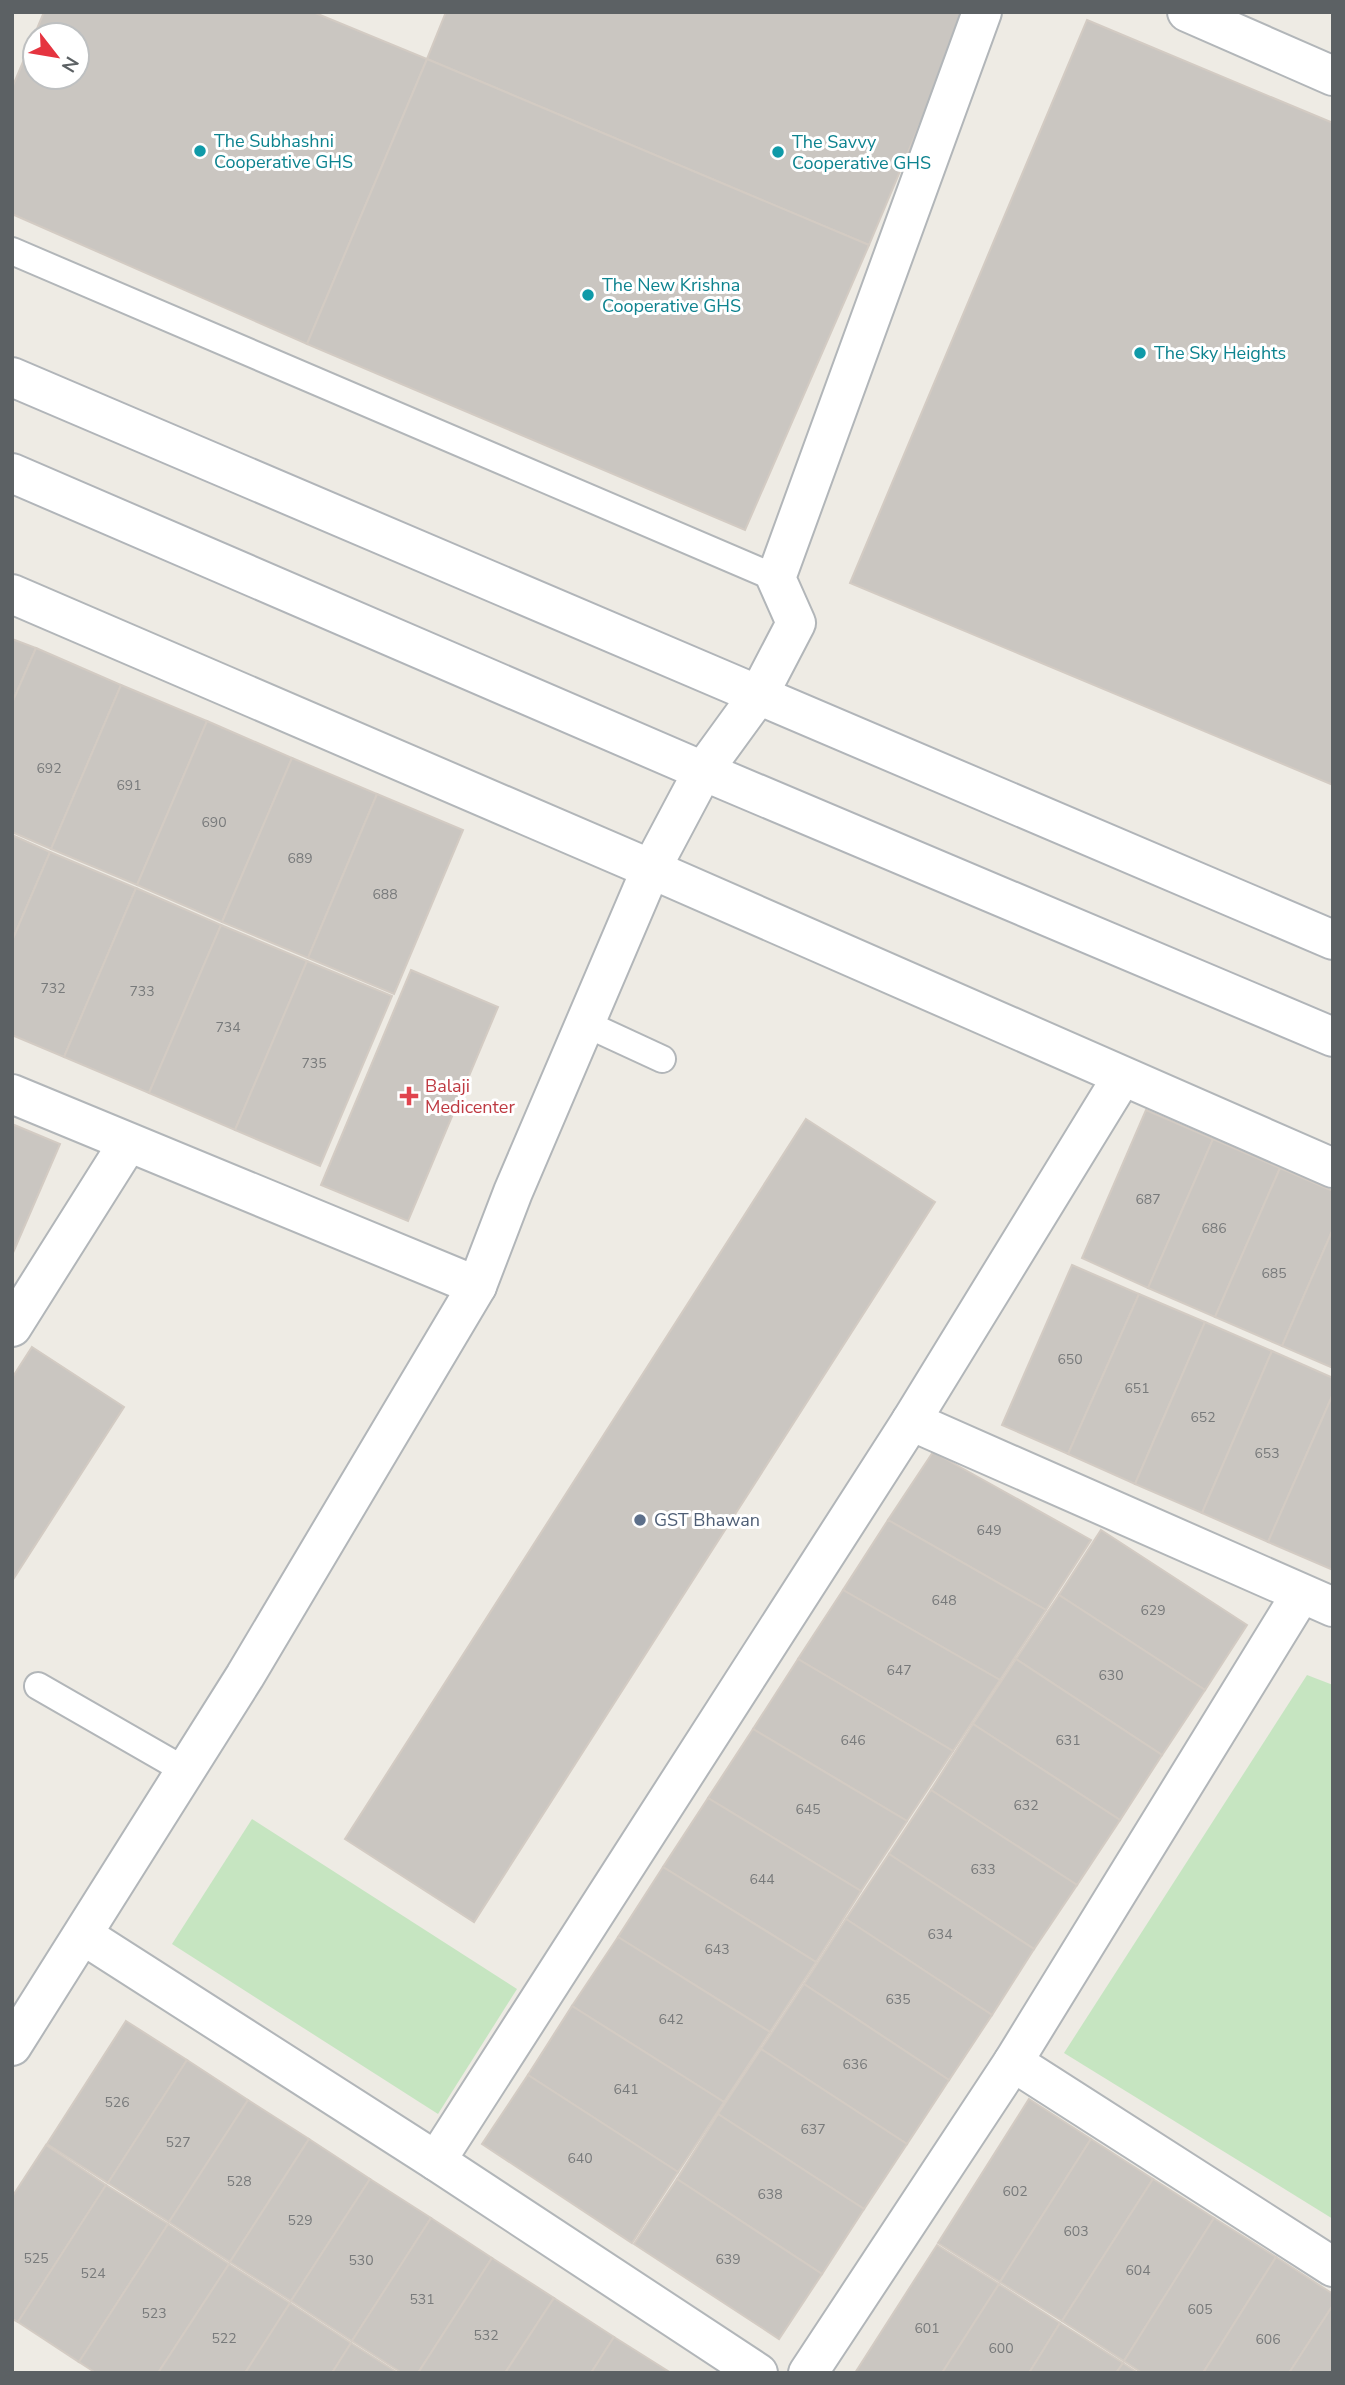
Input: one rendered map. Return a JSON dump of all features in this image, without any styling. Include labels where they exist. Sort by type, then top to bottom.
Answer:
[{"type":"street","points":[[12,2046],[245,1676],[477,1286],[513,1192],[651,869],[703,771],[759,694],[796,622],[776,578],[982,12]]},
{"type":"street","points":[[1187,12],[1333,76]]},
{"type":"street","points":[[12,377],[1333,940]]},
{"type":"street","points":[[12,473],[703,771],[1333,1037]]},
{"type":"street","points":[[12,594],[651,869],[1333,1168]]},
{"type":"street","points":[[436,2161],[911,1421],[1122,1077]]},
{"type":"street","points":[[12,1094],[477,1286]]},
{"type":"street","points":[[12,1327],[128,1143]]},
{"type":"street","points":[[808,2373],[1317,1600],[911,1421]]},
{"type":"street","points":[[83,1935],[436,2161],[758,2373]]},
{"type":"street","points":[[1013,2062],[1333,2267]]},
{"type":"lane","points":[[12,251],[776,578]]},
{"type":"lane","points":[[584,1023],[662,1059]]},
{"type":"lane","points":[[38,1686],[186,1771]]},
{"type":"green space","points":[[1307,1675],[1333,1685],[1333,2219],[1064,2053]]},
{"type":"green space","points":[[252,1819],[517,1989],[438,2114],[172,1944]]},
{"type":"building","name":"The Subhashni Cooperative GHS","points":[[44,12],[313,12],[427,59],[307,344],[12,214],[12,88],[21,67],[21,91],[91,91],[91,21],[40,21]]},
{"type":"building","name":"The Savvy Cooperative GHS","points":[[446,12],[967,12],[869,245],[427,59]]},
{"type":"building","name":"The Sky Heights","points":[[1087,20],[1333,123],[1333,785],[850,583]]},
{"type":"building","name":"The New Krishna Cooperative GHS","points":[[427,59],[869,245],[745,530],[307,344]]},
{"type":"building","points":[[12,639],[36,648],[12,703]]},
{"type":"building","points":[[36,648],[121,685],[51,849],[12,832],[12,703]]},
{"type":"building","points":[[121,685],[207,721],[137,885],[51,849]]},
{"type":"building","points":[[207,721],[292,758],[222,922],[137,885]]},
{"type":"building","points":[[292,758],[377,794],[308,958],[222,922]]},
{"type":"building","points":[[377,794],[463,830],[394,994],[308,958]]},
{"type":"building","points":[[12,835],[50,852],[12,941]]},
{"type":"building","points":[[50,852],[136,888],[64,1057],[12,1035],[12,941]]},
{"type":"building","points":[[136,888],[221,925],[149,1093],[64,1057]]},
{"type":"building","points":[[221,925],[307,961],[235,1130],[149,1093]]},
{"type":"building","points":[[307,961],[392,996],[320,1166],[235,1130]]},
{"type":"building","name":"Balaji Medicenter","points":[[411,970],[498,1007],[408,1221],[321,1185]]},
{"type":"building","points":[[1146,1110],[1213,1139],[1148,1288],[1082,1258]]},
{"type":"building","name":"GST Bhawan","points":[[806,1119],[935,1202],[474,1922],[345,1839]]},
{"type":"building","points":[[12,1124],[60,1144],[12,1255]]},
{"type":"building","points":[[1213,1139],[1280,1168],[1215,1317],[1148,1288]]},
{"type":"building","points":[[1280,1168],[1333,1191],[1333,1229],[1282,1346],[1215,1317]]},
{"type":"building","points":[[1333,1229],[1333,1368],[1282,1346]]},
{"type":"building","points":[[1072,1265],[1139,1294],[1068,1454],[1002,1425]]},
{"type":"building","points":[[1139,1294],[1205,1322],[1135,1484],[1068,1454]]},
{"type":"building","points":[[1205,1322],[1272,1351],[1202,1513],[1135,1484]]},
{"type":"building","points":[[32,1347],[124,1407],[12,1581],[12,1378]]},
{"type":"building","points":[[1272,1351],[1333,1378],[1333,1394],[1268,1542],[1202,1513]]},
{"type":"building","points":[[1333,1394],[1333,1570],[1268,1542]]},
{"type":"building","points":[[933,1452],[1091,1540],[1046,1610],[888,1520]]},
{"type":"building","points":[[888,1520],[1046,1610],[1000,1680],[843,1590]]},
{"type":"building","points":[[1101,1530],[1247,1625],[1205,1690],[1059,1595]]},
{"type":"building","points":[[843,1590],[1000,1680],[953,1751],[798,1659]]},
{"type":"building","points":[[1059,1595],[1205,1690],[1162,1755],[1016,1659]]},
{"type":"building","points":[[798,1659],[953,1751],[907,1821],[753,1729]]},
{"type":"building","points":[[1016,1659],[1162,1755],[1120,1820],[973,1724]]},
{"type":"building","points":[[973,1724],[1120,1820],[1077,1885],[931,1790]]},
{"type":"building","points":[[753,1729],[907,1821],[861,1891],[708,1798]]},
{"type":"building","points":[[931,1790],[1077,1885],[1034,1949],[889,1854]]},
{"type":"building","points":[[708,1798],[861,1891],[816,1962],[663,1867]]},
{"type":"building","points":[[889,1854],[1034,1949],[992,2015],[846,1919]]},
{"type":"building","points":[[663,1867],[816,1962],[770,2032],[618,1937]]},
{"type":"building","points":[[846,1919],[992,2015],[949,2080],[804,1984]]},
{"type":"building","points":[[618,1937],[770,2032],[724,2102],[572,2006]]},
{"type":"building","points":[[804,1984],[949,2080],[907,2144],[761,2049]]},
{"type":"building","points":[[572,2006],[724,2102],[678,2172],[528,2075]]},
{"type":"building","points":[[126,2021],[187,2060],[108,2183],[47,2144]]},
{"type":"building","points":[[761,2049],[907,2144],[864,2209],[718,2114]]},
{"type":"building","points":[[187,2060],[248,2100],[169,2222],[108,2183]]},
{"type":"building","points":[[528,2075],[678,2172],[632,2243],[482,2144]]},
{"type":"building","points":[[1029,2099],[1091,2139],[1000,2282],[938,2243]]},
{"type":"building","points":[[248,2100],[309,2139],[230,2262],[169,2222]]},
{"type":"building","points":[[718,2114],[864,2209],[822,2274],[677,2179]]},
{"type":"building","points":[[309,2139],[370,2179],[291,2301],[230,2262]]},
{"type":"building","points":[[1091,2139],[1153,2179],[1062,2321],[1000,2282]]},
{"type":"building","points":[[46,2145],[106,2185],[18,2322],[12,2319],[12,2197]]},
{"type":"building","points":[[370,2179],[431,2218],[352,2341],[291,2301]]},
{"type":"building","points":[[677,2179],[822,2274],[779,2339],[634,2244]]},
{"type":"building","points":[[1153,2179],[1214,2218],[1124,2361],[1062,2321]]},
{"type":"building","points":[[106,2185],[168,2224],[79,2362],[18,2322]]},
{"type":"building","points":[[431,2218],[492,2258],[418,2373],[402,2373],[352,2341]]},
{"type":"building","points":[[1214,2218],[1276,2257],[1203,2373],[1142,2373],[1124,2361]]},
{"type":"building","points":[[168,2224],[229,2264],[158,2373],[96,2373],[79,2362]]},
{"type":"building","points":[[937,2245],[999,2284],[942,2373],[855,2373]]},
{"type":"building","points":[[1276,2257],[1333,2294],[1333,2305],[1289,2373],[1203,2373]]},
{"type":"building","points":[[492,2258],[554,2298],[505,2373],[418,2373]]},
{"type":"building","points":[[229,2264],[290,2303],[245,2373],[158,2373]]},
{"type":"building","points":[[999,2284],[1060,2323],[1029,2373],[942,2373]]},
{"type":"building","points":[[554,2298],[614,2337],[591,2373],[505,2373]]},
{"type":"building","points":[[290,2303],[351,2343],[332,2373],[245,2373]]},
{"type":"building","points":[[1333,2305],[1333,2373],[1289,2373]]},
{"type":"building","points":[[1060,2323],[1123,2363],[1116,2373],[1029,2373]]},
{"type":"building","points":[[614,2337],[671,2373],[591,2373]]},
{"type":"building","points":[[351,2343],[398,2373],[332,2373]]},
{"type":"building","points":[[1123,2363],[1138,2373],[1116,2373]]},
{"type":"place","name":"The Subhashni Cooperative GHS","points":[[200,151]]},
{"type":"place","name":"The Savvy Cooperative GHS","points":[[778,152]]},
{"type":"place","name":"The New Krishna Cooperative GHS","points":[[588,295]]},
{"type":"place","name":"The Sky Heights","points":[[1140,353]]},
{"type":"place","name":"Balaji Medicenter","points":[[409,1096]]},
{"type":"place","name":"GST Bhawan","points":[[640,1520]]}]
